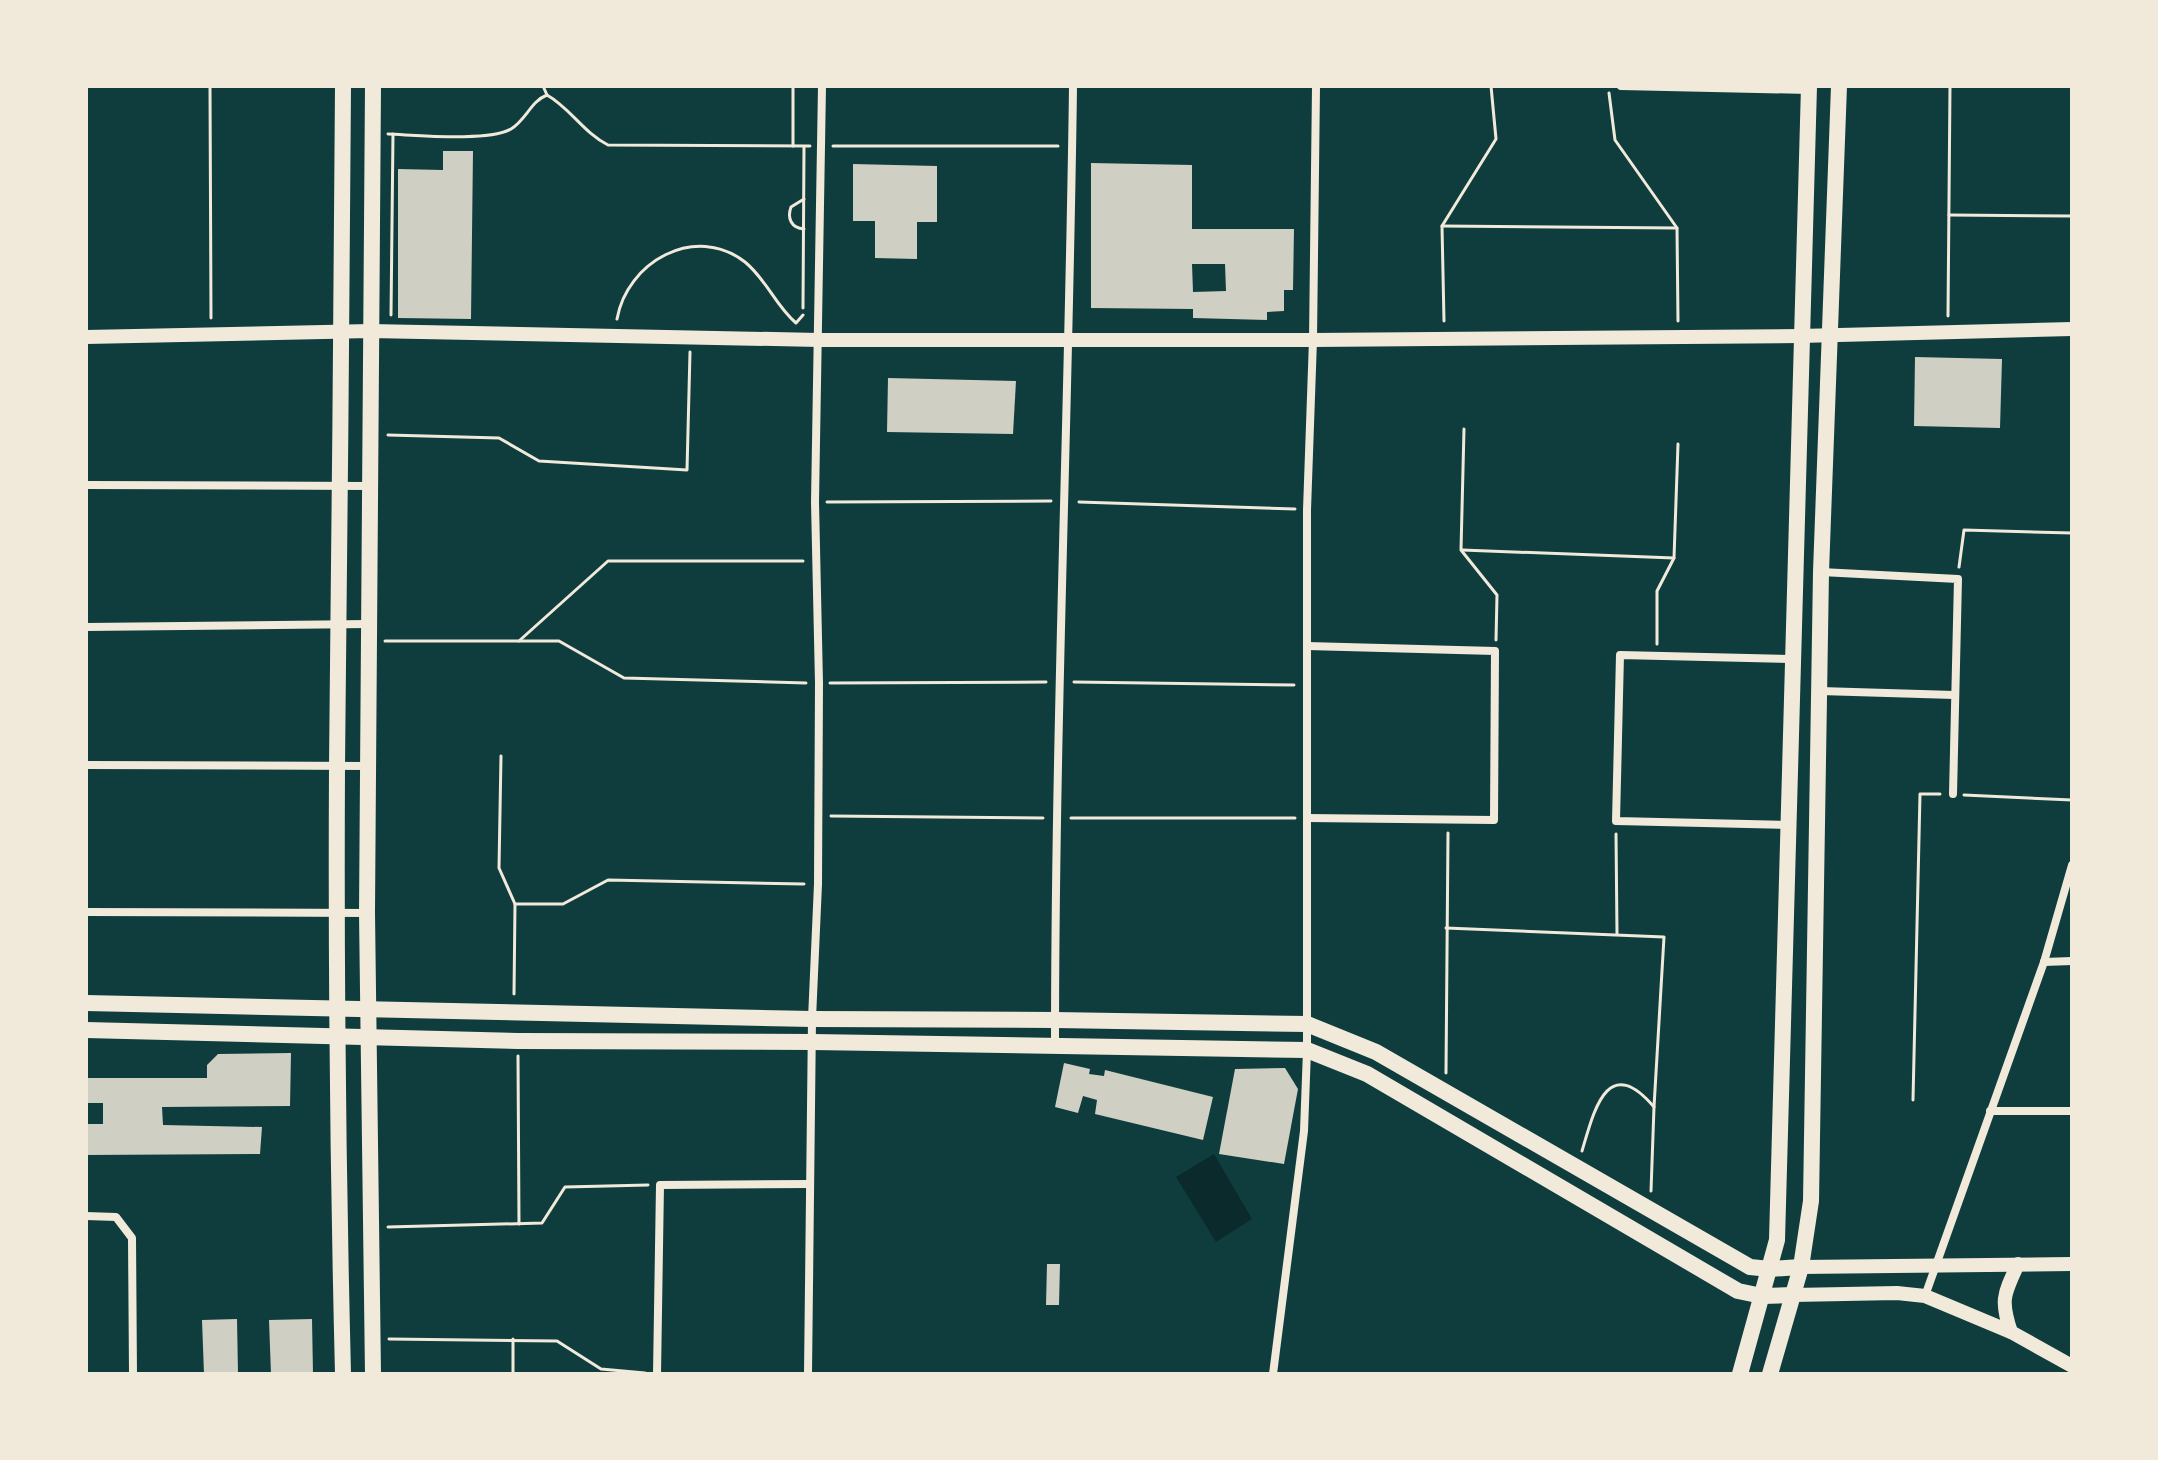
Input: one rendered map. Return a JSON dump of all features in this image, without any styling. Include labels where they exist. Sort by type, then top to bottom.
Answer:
[{"type":"main road","points":[[343,86],[337,766],[337,1035],[343,1374]]},
{"type":"main road","points":[[373,86],[367,913],[373,1374]]},
{"type":"main road","points":[[1770,1374],[1801,1267],[1811,1201],[1821,572],[1839,86]]},
{"type":"main road","points":[[1740,1374],[1777,1240],[1809,88]]},
{"type":"main road","points":[[86,1003],[513,1014],[1307,1024],[1376,1052],[1750,1267],[1801,1267]]},
{"type":"main road","points":[[86,1030],[518,1041],[1307,1050],[1367,1074],[1738,1291],[1762,1296],[1793,1295]]},
{"type":"street","points":[[808,1374],[812,1019],[818,884],[819,683],[815,561],[822,86]]},
{"type":"street","points":[[1055,1045],[1059,682],[1070,340],[1073,86]]},
{"type":"street","points":[[1273,1374],[1304,1131],[1307,1050],[1307,510],[1316,86]]},
{"type":"street","points":[[1621,86],[1809,88]]},
{"type":"street","points":[[86,337],[370,331],[819,340],[1313,340],[1800,336],[2072,329]]},
{"type":"street","points":[[86,485],[371,486]]},
{"type":"street","points":[[1821,572],[1958,579],[1953,794]]},
{"type":"street","points":[[86,627],[339,624],[369,632]]},
{"type":"street","points":[[1307,646],[1495,651],[1494,820],[1307,818]]},
{"type":"street","points":[[1790,825],[1616,821],[1620,655],[1794,659]]},
{"type":"street","points":[[1820,691],[1954,695]]},
{"type":"street","points":[[86,765],[368,766]]},
{"type":"street","points":[[1925,1296],[2044,962],[2072,865]]},
{"type":"street","points":[[86,912],[367,913]]},
{"type":"street","points":[[2044,962],[2072,961]]},
{"type":"street","points":[[1990,1111],[2072,1111]]},
{"type":"street","points":[[657,1374],[660,1185],[810,1184]]},
{"type":"street","points":[[86,1216],[116,1217],[132,1238],[133,1374]]},
{"type":"street","points":[[2011,1332],[2003,1310],[2003,1296],[2018,1264]]},
{"type":"street","points":[[1801,1267],[2072,1264]]},
{"type":"street","points":[[1793,1295],[1897,1293],[1925,1296],[2011,1332],[2072,1366]]},
{"type":"path","points":[[210,86],[211,335]]},
{"type":"path","points":[[543,86],[547,95],[593,138],[608,145],[1072,146]]},
{"type":"path","points":[[793,86],[793,146]]},
{"type":"path","points":[[1444,337],[1442,226],[1496,139],[1491,86]]},
{"type":"path","points":[[1608,86],[1615,140],[1677,228],[1679,336]]},
{"type":"path","points":[[1948,331],[1950,86]]},
{"type":"path","points":[[372,134],[492,135],[510,130],[538,98],[547,95]]},
{"type":"path","points":[[393,134],[391,315],[400,323]]},
{"type":"path","points":[[796,323],[803,316],[804,146]]},
{"type":"path","points":[[804,199],[791,207],[788,214],[791,223],[804,229]]},
{"type":"path","points":[[1949,215],[2072,216]]},
{"type":"path","points":[[1442,226],[1677,228]]},
{"type":"path","points":[[617,323],[632,281],[646,267],[659,256],[695,247],[726,251],[742,260],[769,287],[778,306],[796,323]]},
{"type":"path","points":[[781,323],[820,323]]},
{"type":"path","points":[[371,435],[499,438],[539,461],[687,470],[691,336]]},
{"type":"path","points":[[1464,429],[1461,550],[1497,595],[1495,651]]},
{"type":"path","points":[[1657,656],[1657,591],[1674,558],[1678,444]]},
{"type":"path","points":[[1958,579],[1964,530],[2072,533]]},
{"type":"path","points":[[1461,550],[1674,558]]},
{"type":"path","points":[[519,641],[608,561],[815,561]]},
{"type":"path","points":[[369,632],[559,641],[624,678],[819,683]]},
{"type":"path","points":[[501,756],[499,868],[515,904],[513,1014]]},
{"type":"path","points":[[1913,1100],[1920,794],[2072,800]]},
{"type":"path","points":[[1446,1093],[1448,819]]},
{"type":"path","points":[[1616,821],[1617,934]]},
{"type":"path","points":[[515,904],[563,904],[608,880],[818,884]]},
{"type":"path","points":[[1446,928],[1664,937],[1650,1211]]},
{"type":"path","points":[[518,1041],[519,1224]]},
{"type":"path","points":[[1577,1168],[1597,1104],[1605,1091],[1621,1085],[1640,1090],[1654,1107]]},
{"type":"path","points":[[371,1227],[542,1223],[565,1187],[660,1185]]},
{"type":"path","points":[[373,1339],[557,1341],[601,1369],[657,1374]]},
{"type":"path","points":[[513,1339],[513,1374]]},
{"type":"water","points":[[1214,1154],[1252,1219],[1216,1242],[1176,1177]]},
{"type":"building","points":[[443,151],[473,151],[471,319],[398,318],[398,169],[443,170]]},
{"type":"building","points":[[1091,163],[1192,165],[1192,229],[1294,229],[1293,290],[1284,290],[1284,311],[1267,312],[1267,320],[1193,318],[1193,309],[1091,308]],"holes":[[[1192,264],[1225,264],[1226,291],[1193,292]]]},
{"type":"building","points":[[853,164],[937,166],[937,222],[917,222],[917,259],[875,258],[875,221],[853,221]]},
{"type":"building","points":[[1915,357],[2002,359],[2000,428],[1914,426]]},
{"type":"building","points":[[888,378],[1016,381],[1013,434],[887,432]]},
{"type":"building","points":[[291,1053],[290,1106],[162,1107],[163,1125],[262,1127],[260,1154],[86,1155],[86,1124],[103,1124],[103,1103],[86,1103],[86,1078],[207,1078],[207,1065],[218,1054]]},
{"type":"building","points":[[1064,1063],[1090,1069],[1089,1074],[1104,1076],[1105,1070],[1213,1097],[1203,1140],[1095,1114],[1097,1100],[1083,1096],[1078,1113],[1055,1107]]},
{"type":"building","points":[[1285,1068],[1298,1089],[1284,1164],[1219,1154],[1235,1069]]},
{"type":"building","points":[[1047,1264],[1060,1264],[1059,1305],[1046,1305]]},
{"type":"building","points":[[237,1319],[238,1374],[204,1374],[202,1320]]},
{"type":"building","points":[[312,1319],[313,1374],[271,1374],[269,1320]]}]
